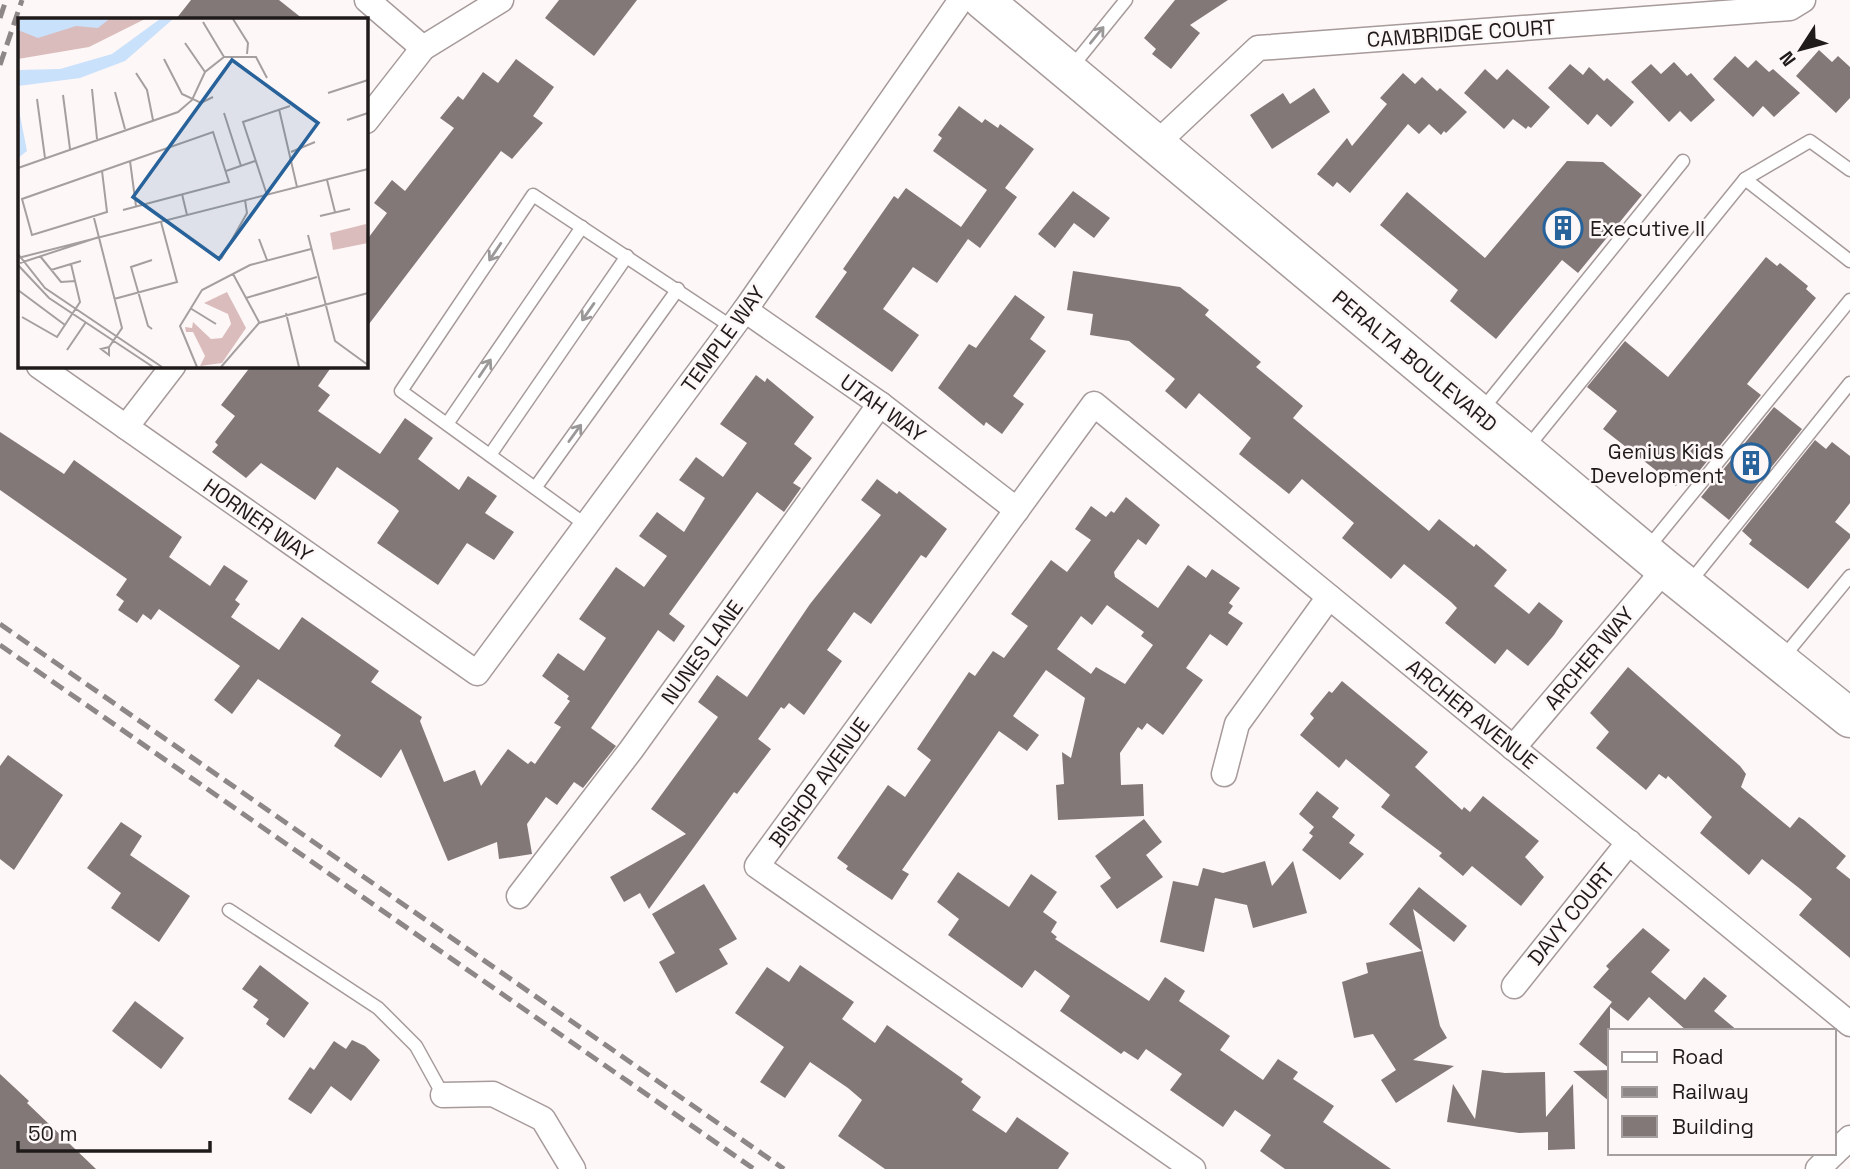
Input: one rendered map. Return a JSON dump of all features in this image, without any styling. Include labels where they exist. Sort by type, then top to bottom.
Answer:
[{"type":"main road","name":"PERALTA BOULEVARD","points":[[983,0],[1665,569],[1850,718]]},
{"type":"street","points":[[367,0],[423,48]]},
{"type":"street","points":[[368,118],[423,48],[501,0]]},
{"type":"street","name":"TEMPLE WAY","points":[[477,673],[739,319],[961,0]]},
{"type":"street","name":"CAMBRIDGE COURT","points":[[1156,144],[1258,48],[1790,8],[1802,0]]},
{"type":"street","name":"UTAH WAY","points":[[739,319],[880,404],[1017,510]]},
{"type":"street","name":"HORNER WAY","points":[[42,368],[477,673]]},
{"type":"street","points":[[126,427],[171,368]]},
{"type":"street","name":"NUNES LANE","points":[[519,896],[631,750],[880,404]]},
{"type":"street","name":"BISHOP AVENUE","points":[[1094,404],[757,866],[1193,1169]]},
{"type":"street","name":"ARCHER AVENUE","points":[[1094,404],[1850,1024]]},
{"type":"street","name":"ARCHER WAY","points":[[1513,748],[1665,569]]},
{"type":"street","points":[[1224,774],[1237,724],[1329,597]]},
{"type":"street","name":"DAVY COURT","points":[[1514,986],[1629,842]]},
{"type":"street","points":[[443,1095],[493,1094],[543,1119],[573,1169]]},
{"type":"street","points":[[1836,1151],[1850,1138]]},
{"type":"street","points":[[1818,1169],[1832,1155]]},
{"type":"lane","points":[[1068,71],[1126,0]]},
{"type":"lane","points":[[1524,452],[1745,178],[1810,141],[1850,170]]},
{"type":"lane","points":[[1479,414],[1683,162]]},
{"type":"lane","points":[[1745,178],[1850,261]]},
{"type":"lane","points":[[586,525],[401,391],[533,195],[678,289],[739,319]]},
{"type":"lane","points":[[447,424],[582,227]]},
{"type":"lane","points":[[489,455],[627,256]]},
{"type":"lane","points":[[535,488],[678,289]]},
{"type":"lane","points":[[1665,569],[1850,299]]},
{"type":"lane","points":[[1665,569],[1850,383]]},
{"type":"lane","points":[[1780,662],[1850,576]]},
{"type":"lane","points":[[229,910],[378,1008],[416,1046],[443,1095]]},
{"type":"building","points":[[191,0],[279,0],[302,18],[177,18]]},
{"type":"building","points":[[559,0],[637,0],[594,56],[545,18]]},
{"type":"building","points":[[1175,0],[1228,0],[1190,25],[1200,33],[1171,69],[1152,54],[1156,49],[1144,38]]},
{"type":"building","points":[[1819,50],[1832,62],[1838,56],[1850,67],[1850,98],[1836,113],[1796,76]]},
{"type":"building","points":[[1735,56],[1748,68],[1756,60],[1769,72],[1773,69],[1800,93],[1774,117],[1763,106],[1753,117],[1713,79]]},
{"type":"building","points":[[516,59],[554,87],[533,116],[543,123],[512,159],[501,151],[368,325],[368,238],[387,213],[374,203],[392,180],[405,191],[454,128],[440,118],[458,96],[463,100],[483,72],[498,83]]},
{"type":"building","points":[[1674,62],[1687,76],[1691,73],[1715,100],[1691,122],[1680,111],[1669,122],[1631,82],[1651,64],[1661,74]]},
{"type":"building","points":[[1570,64],[1583,75],[1589,67],[1604,81],[1607,78],[1634,102],[1611,127],[1597,114],[1588,125],[1548,88]]},
{"type":"building","points":[[1485,69],[1497,80],[1507,69],[1550,107],[1531,128],[1528,126],[1526,129],[1513,119],[1504,129],[1464,93]]},
{"type":"building","points":[[1403,73],[1415,84],[1422,77],[1437,91],[1440,88],[1467,112],[1441,135],[1429,124],[1419,134],[1408,124],[1350,193],[1337,182],[1333,187],[1317,174],[1347,138],[1352,146],[1387,104],[1380,98]]},
{"type":"building","points":[[1314,88],[1330,112],[1272,149],[1250,115],[1283,93],[1290,104]]},
{"type":"building","points":[[959,106],[982,123],[985,119],[998,128],[1000,124],[1034,149],[1005,188],[1017,197],[980,248],[968,239],[937,283],[913,267],[883,309],[919,335],[892,372],[815,317],[847,272],[843,269],[894,196],[898,199],[906,188],[961,227],[987,190],[933,151],[942,138],[938,135]]},
{"type":"building","name":"Executive II","points":[[1567,161],[1603,162],[1642,195],[1578,273],[1562,260],[1496,339],[1450,301],[1458,290],[1380,225],[1407,192],[1485,258]]},
{"type":"building","points":[[1073,191],[1110,218],[1094,238],[1074,223],[1055,248],[1038,234]]},
{"type":"building","points":[[1766,257],[1777,266],[1780,263],[1808,286],[1806,289],[1816,298],[1747,384],[1761,395],[1687,486],[1680,480],[1676,486],[1603,429],[1617,411],[1587,387],[1625,341],[1668,377]]},
{"type":"building","points":[[1073,271],[1180,287],[1209,310],[1205,315],[1261,362],[1256,367],[1303,406],[1293,418],[1429,531],[1439,519],[1474,547],[1476,544],[1507,570],[1494,586],[1529,614],[1539,602],[1563,621],[1554,635],[1528,666],[1507,649],[1495,664],[1445,623],[1457,608],[1451,602],[1404,564],[1391,579],[1342,538],[1354,523],[1302,479],[1289,494],[1239,454],[1251,438],[1199,393],[1186,409],[1165,391],[1175,379],[1129,341],[1090,335],[1093,314],[1067,310]]},
{"type":"building","points":[[1015,295],[1045,317],[1030,339],[1046,351],[1013,396],[1024,404],[1002,434],[986,422],[984,426],[938,388],[969,344],[976,348]]},
{"type":"building","points":[[249,368],[331,368],[318,386],[330,395],[318,411],[380,454],[405,418],[433,438],[418,459],[459,490],[468,476],[497,496],[485,513],[514,532],[494,560],[467,543],[438,585],[377,543],[399,511],[337,467],[315,500],[261,463],[246,478],[212,452],[218,445],[215,442],[235,416],[221,405]]},
{"type":"building","points":[[756,375],[765,382],[767,378],[814,417],[794,444],[812,458],[793,483],[801,488],[784,512],[757,492],[669,614],[685,626],[674,642],[658,630],[591,728],[616,746],[583,788],[574,782],[557,805],[546,797],[527,824],[532,854],[499,859],[497,842],[448,861],[401,749],[381,778],[334,746],[341,735],[258,679],[232,714],[214,700],[240,666],[159,609],[151,620],[143,614],[137,623],[118,610],[124,601],[116,595],[127,579],[0,490],[0,432],[64,474],[74,460],[182,537],[169,557],[210,586],[224,565],[248,581],[235,600],[240,604],[231,617],[257,635],[279,650],[302,617],[379,671],[371,682],[422,717],[420,721],[444,782],[475,770],[481,786],[508,749],[528,764],[531,761],[535,764],[561,727],[554,723],[570,701],[567,699],[569,696],[542,676],[558,653],[584,671],[606,638],[579,619],[616,567],[644,587],[667,556],[639,536],[657,512],[684,532],[705,498],[679,480],[696,457],[723,477],[747,443],[720,424]]},
{"type":"building","name":"Genius Kids Development","points":[[1774,407],[1802,429],[1729,520],[1701,497]]},
{"type":"building","points":[[1815,440],[1826,449],[1832,442],[1850,456],[1850,503],[1835,522],[1850,534],[1850,538],[1808,589],[1749,544],[1752,540],[1742,531]]},
{"type":"building","points":[[877,479],[897,494],[899,491],[947,529],[926,558],[921,555],[871,624],[854,612],[827,650],[842,661],[804,715],[789,703],[784,709],[781,707],[758,739],[771,749],[737,794],[734,792],[649,909],[640,893],[624,902],[610,877],[686,834],[651,809],[718,717],[698,702],[717,675],[747,697],[810,604],[881,515],[861,500]]},
{"type":"building","points":[[1126,497],[1160,525],[1146,545],[1138,539],[1114,572],[1115,577],[1158,608],[1188,565],[1206,578],[1212,569],[1240,588],[1229,603],[1233,606],[1228,613],[1243,623],[1227,646],[1210,634],[1186,668],[1203,680],[1163,735],[1147,723],[1142,730],[1138,727],[1120,753],[1121,785],[1143,784],[1144,816],[1058,820],[1056,785],[1064,784],[1062,752],[1071,758],[1085,698],[1046,670],[1013,716],[1039,735],[1027,751],[999,731],[902,870],[909,874],[892,900],[846,869],[848,866],[837,858],[888,785],[905,797],[931,760],[917,749],[969,672],[975,676],[993,651],[1004,658],[1028,626],[1011,614],[1051,560],[1067,572],[1091,540],[1075,529],[1091,506],[1106,517],[1111,511],[1114,513]],"holes":[[[1107,605],[1144,632],[1141,636],[1153,645],[1125,684],[1096,667],[1091,674],[1057,649],[1081,616],[1092,625]]]},
{"type":"building","points":[[1628,667],[1740,766],[1746,774],[1741,787],[1790,828],[1799,817],[1846,856],[1836,868],[1850,879],[1850,958],[1799,915],[1812,899],[1799,888],[1762,859],[1749,875],[1700,833],[1712,817],[1668,776],[1666,779],[1659,774],[1646,790],[1596,748],[1609,732],[1590,713]]},
{"type":"building","points":[[1342,681],[1428,752],[1415,767],[1462,810],[1464,807],[1470,812],[1483,796],[1539,841],[1525,857],[1544,877],[1521,906],[1472,866],[1463,876],[1439,856],[1442,853],[1381,807],[1390,795],[1346,759],[1339,768],[1300,735],[1314,718],[1310,714],[1329,691],[1332,693]]},
{"type":"building","points":[[8,755],[63,795],[14,870],[0,859],[0,766]]},
{"type":"building","points":[[1317,791],[1339,808],[1332,817],[1355,835],[1349,843],[1364,854],[1340,880],[1302,850],[1313,836],[1309,833],[1314,827],[1299,814]]},
{"type":"building","points":[[1144,819],[1162,842],[1146,855],[1163,877],[1117,909],[1100,886],[1111,878],[1095,856]]},
{"type":"building","points":[[121,822],[142,836],[130,855],[190,896],[159,942],[111,908],[121,893],[87,868]]},
{"type":"building","points":[[1265,861],[1272,886],[1293,861],[1307,913],[1253,928],[1247,905],[1215,898],[1204,952],[1160,942],[1173,881],[1198,886],[1203,868],[1223,873]]},
{"type":"building","points":[[958,872],[1009,907],[1031,874],[1057,892],[1043,912],[1057,922],[1051,932],[1057,937],[1055,939],[1149,1001],[1165,977],[1185,991],[1179,1001],[1230,1036],[1220,1050],[1263,1080],[1278,1059],[1298,1072],[1293,1079],[1334,1106],[1323,1122],[1391,1169],[1285,1169],[1260,1151],[1271,1135],[1235,1110],[1223,1127],[1170,1090],[1182,1074],[1146,1049],[1138,1060],[1124,1051],[1121,1054],[1060,1011],[1070,996],[1035,970],[1022,988],[948,935],[959,919],[937,902]]},
{"type":"building","points":[[704,884],[737,939],[719,949],[728,964],[676,993],[659,962],[675,953],[652,914]]},
{"type":"building","points":[[1419,887],[1467,926],[1454,942],[1413,909],[1440,1026],[1447,1038],[1413,1060],[1454,1066],[1396,1103],[1381,1080],[1396,1070],[1373,1034],[1354,1038],[1342,982],[1368,973],[1366,963],[1422,951],[1389,924]]},
{"type":"building","points":[[1643,928],[1670,950],[1651,972],[1685,1000],[1704,977],[1727,996],[1714,1011],[1736,1029],[1685,1029],[1649,997],[1628,1021],[1610,1007],[1608,1067],[1579,1044],[1612,1002],[1593,987],[1609,969],[1606,966]]},
{"type":"building","points":[[260,965],[309,1003],[284,1038],[266,1024],[269,1019],[253,1007],[258,1000],[242,989]]},
{"type":"building","points":[[800,965],[854,1002],[842,1019],[875,1043],[887,1025],[963,1079],[961,1082],[981,1097],[972,1110],[1006,1133],[1017,1117],[1069,1153],[1058,1169],[885,1169],[838,1136],[862,1100],[848,1088],[810,1062],[785,1098],[760,1082],[784,1047],[735,1013],[767,967],[789,982]]},
{"type":"building","points":[[135,1001],[184,1038],[161,1069],[112,1031]]},
{"type":"building","points":[[352,1040],[365,1046],[380,1060],[351,1101],[331,1086],[311,1114],[288,1099],[310,1067],[314,1070],[334,1041],[346,1049]]},
{"type":"building","points":[[1482,1070],[1505,1073],[1545,1072],[1546,1117],[1573,1084],[1575,1149],[1548,1150],[1548,1132],[1519,1133],[1447,1122],[1453,1084],[1475,1119]]},
{"type":"building","points":[[1608,1070],[1608,1100],[1573,1071]]},
{"type":"building","points":[[0,1074],[29,1101],[27,1103],[96,1169],[0,1169]]},
{"type":"railway","points":[[0,18],[6,0]]},
{"type":"railway","points":[[0,65],[22,0]]},
{"type":"railway","points":[[0,624],[784,1169]]},
{"type":"railway","points":[[0,645],[754,1169]]},
{"type":"place","name":"Executive II","points":[[1563,228]]},
{"type":"place","name":"Genius Kids Development","points":[[1751,463]]}]
